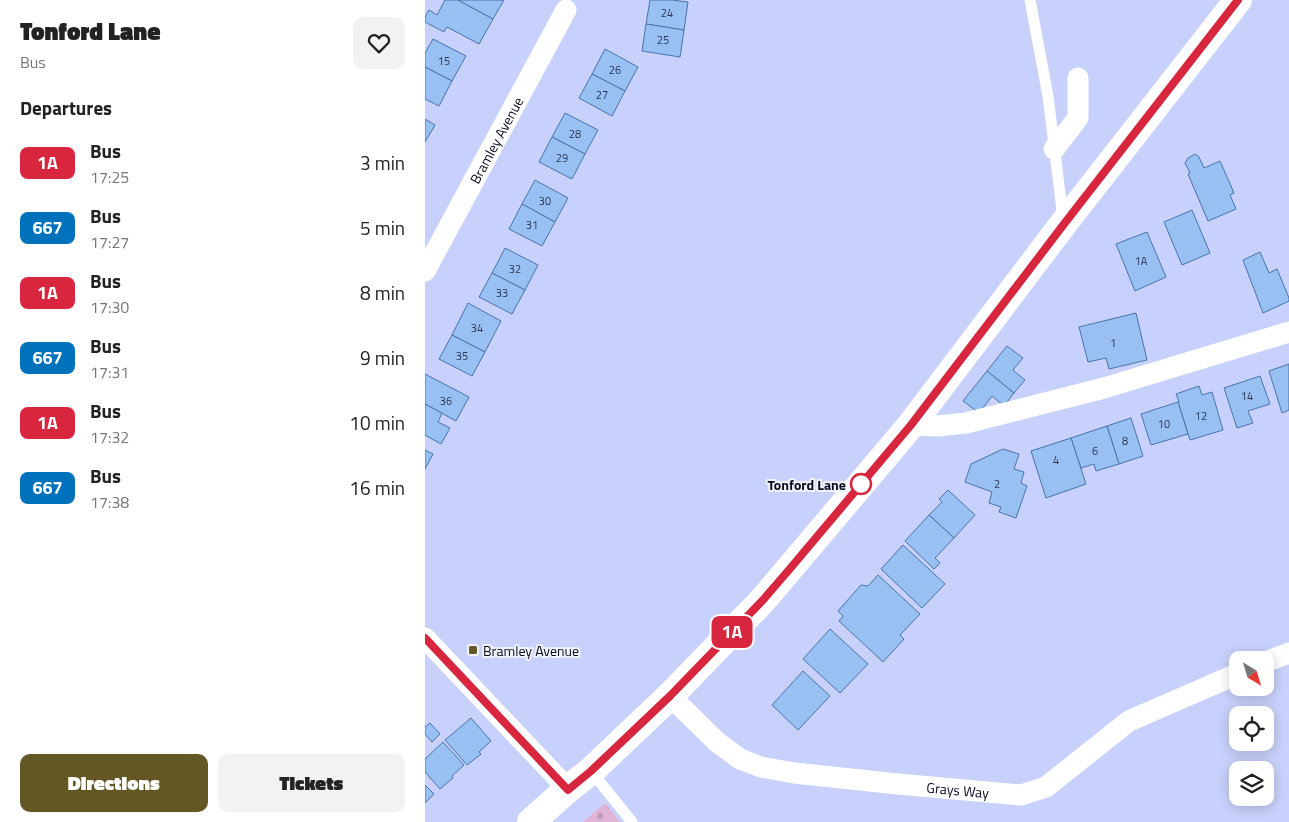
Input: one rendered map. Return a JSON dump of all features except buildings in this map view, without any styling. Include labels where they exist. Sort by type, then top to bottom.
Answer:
[{"type":"highway","points":[[531,822],[591,771],[670,696],[763,600],[911,425],[1238,0]]},
{"type":"street","name":"Bramley Avenue","points":[[425,270],[565,10]]},
{"type":"street","points":[[1054,149],[1078,118],[1077,78]]},
{"type":"street","points":[[911,425],[938,426],[966,423],[1104,388],[1289,332]]},
{"type":"street","points":[[427,645],[568,790]]},
{"type":"street","points":[[1274,659],[1289,653]]},
{"type":"street","name":"Grays Way","points":[[670,696],[717,742],[740,759],[761,767],[794,773],[1021,795],[1046,787],[1129,721],[1229,677]]},
{"type":"lane","points":[[1030,0],[1048,96],[1064,224]]},
{"type":"lane","points":[[591,771],[632,822]]},
{"type":"green space","points":[[605,803],[620,822],[583,822]]},
{"type":"bus line","name":"1A","points":[[425,638],[568,790],[591,771],[670,696],[763,600],[788,571],[911,425],[1238,0]]},
{"type":"place","name":"Tonford Lane","points":[[861,484]]},
{"type":"place","name":"Bramley Avenue","points":[[473,650]]}]
